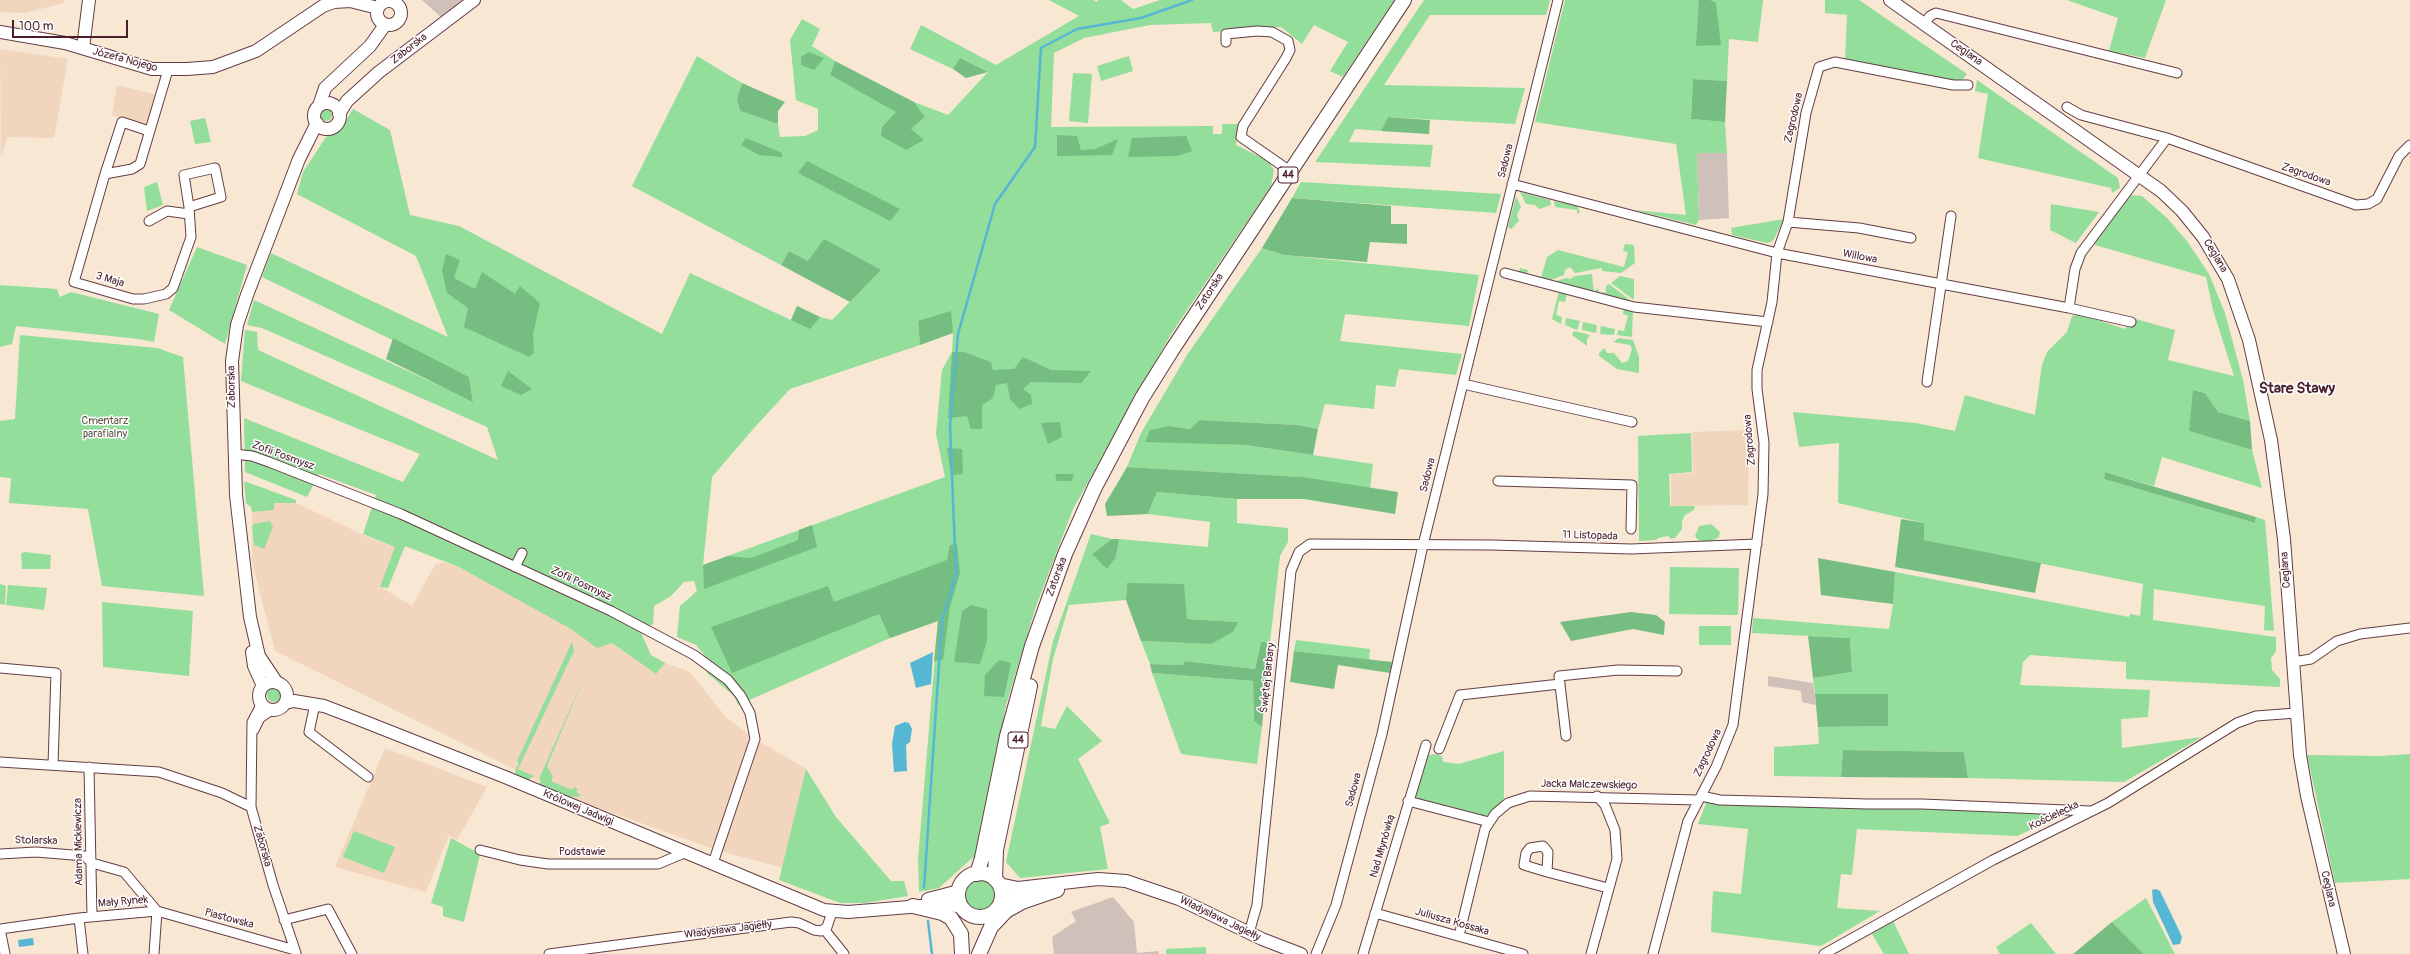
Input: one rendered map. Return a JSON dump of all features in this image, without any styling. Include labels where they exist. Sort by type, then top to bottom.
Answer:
[{"type":"main road","name":"Zatorska","points":[[977,874],[982,858],[1019,690],[1032,646],[1065,554],[1095,487],[1142,398],[1404,0]]},
{"type":"main road","name":"Zatorska","points":[[997,881],[995,861],[998,836],[1048,602]]},
{"type":"main road","points":[[965,954],[966,910],[959,891],[965,880],[977,874],[983,874],[997,881]]},
{"type":"main road","name":"44","points":[[997,881],[1002,900]]},
{"type":"main road","points":[[979,954],[991,926],[1006,911],[1022,902],[1057,890]]},
{"type":"main road","points":[[974,954],[986,916],[996,910],[1002,900]]},
{"type":"main road","points":[[913,906],[942,913],[950,918],[961,934],[962,954]]},
{"type":"main road","points":[[966,910],[986,916]]},
{"type":"street","points":[[83,48],[89,0]]},
{"type":"street","name":"Zaborska","points":[[263,686],[254,666],[234,454],[231,372],[237,325],[272,228],[304,151],[320,126],[334,126],[339,120],[330,107],[347,101],[379,72],[474,0]]},
{"type":"street","name":"Sadowa","points":[[1316,954],[1336,905],[1382,734],[1423,546],[1558,0]]},
{"type":"street","name":"Ceglana","points":[[1890,0],[2140,175],[2168,197],[2204,236],[2228,279],[2244,321],[2264,403],[2276,473],[2284,540],[2296,713],[2304,783],[2343,952]]},
{"type":"street","name":"Józefa Nojego","points":[[0,32],[65,43],[152,69],[168,70],[213,67],[235,61],[256,51],[323,6],[334,1],[350,1],[378,8]]},
{"type":"street","points":[[387,2],[400,3],[399,20],[392,25],[385,25],[379,20],[378,8],[387,2]]},
{"type":"street","points":[[1924,24],[1936,13],[2050,40],[2177,73]]},
{"type":"street","points":[[320,126],[315,112],[330,107],[331,91],[337,78],[370,46],[385,25]]},
{"type":"street","points":[[1226,42],[1226,34],[1257,31],[1272,32],[1288,41],[1290,50],[1246,116],[1241,137],[1290,171]]},
{"type":"street","name":"Zagrodowa","points":[[1653,954],[1683,838],[1699,798],[1719,760],[1734,725],[1757,544],[1765,466],[1757,389],[1757,370],[1772,302],[1776,253],[1788,222],[1806,113],[1819,67],[1835,62],[1953,85],[1968,86]]},
{"type":"street","points":[[106,174],[132,169],[140,164],[148,131],[168,70]]},
{"type":"street","name":"Zagrodowa","points":[[2067,107],[2081,115],[2167,138],[2356,205],[2368,204],[2377,199],[2399,156],[2410,145]]},
{"type":"street","name":"3 Maja","points":[[148,131],[122,122],[74,282],[133,300],[144,300],[166,294],[173,288],[191,237],[189,210],[184,175],[215,168],[221,197],[189,210],[166,212],[149,221]]},
{"type":"street","points":[[2069,308],[2075,269],[2080,253],[2167,138]]},
{"type":"street","name":"Willowa","points":[[1512,184],[1776,253],[2069,308],[2131,322]]},
{"type":"street","points":[[1928,382],[1940,285],[1951,216]]},
{"type":"street","points":[[1788,222],[1859,228],[1911,238]]},
{"type":"street","points":[[1505,273],[1634,307],[1768,322]]},
{"type":"street","points":[[1463,384],[1632,422]]},
{"type":"street","name":"Zofii Posmysz","points":[[234,454],[252,456],[401,514],[611,611],[694,655],[728,680],[741,696],[750,713],[755,739],[714,862]]},
{"type":"street","points":[[1498,481],[1632,485],[1631,529]]},
{"type":"street","name":"Świętej Barbary","points":[[1249,933],[1257,905],[1291,571],[1296,556],[1310,544],[1423,546]]},
{"type":"street","name":"11 Listopada","points":[[1423,546],[1631,549],[1757,544]]},
{"type":"street","points":[[515,567],[522,553]]},
{"type":"street","points":[[2293,662],[2311,659],[2337,641],[2360,634],[2410,628]]},
{"type":"street","name":"Zaborska","points":[[252,635],[262,664],[280,685]]},
{"type":"street","points":[[0,668],[56,673],[53,765]]},
{"type":"street","points":[[1566,736],[1559,676],[1604,671],[1677,671]]},
{"type":"street","points":[[270,682],[280,685],[286,695],[285,703],[279,708],[273,709],[262,703],[259,694],[263,686],[270,682]]},
{"type":"street","points":[[1439,748],[1460,695],[1560,684]]},
{"type":"street","name":"Królowej Jadwigi","points":[[280,685],[320,705],[505,777],[684,852],[714,862],[788,896],[832,912]]},
{"type":"street","name":"Królowej Jadwigi","points":[[285,703],[294,701],[320,705]]},
{"type":"street","name":"Zaborska","points":[[262,703],[252,722],[251,807],[284,920],[296,952]]},
{"type":"street","points":[[320,705],[309,732],[368,777]]},
{"type":"street","name":"Zaborska","points":[[252,735],[260,718],[273,709]]},
{"type":"street","name":"Kościelecka","points":[[1824,954],[1993,860],[2092,811],[2237,723],[2256,716],[2296,713]]},
{"type":"street","name":"Nad Młynówką","points":[[1363,954],[1426,745]]},
{"type":"street","points":[[0,762],[159,772],[222,793],[251,807]]},
{"type":"street","name":"Adama Mickiewicza","points":[[89,767],[92,917]]},
{"type":"street","name":"Jacka Malczewskiego","points":[[1459,936],[1485,829],[1489,822],[1508,803],[1530,796],[1699,798],[1720,800],[1922,804],[2092,811]]},
{"type":"street","points":[[1591,954],[1617,859],[1615,830],[1605,805],[1598,796]]},
{"type":"street","points":[[1408,801],[1489,822]]},
{"type":"street","name":"Podstawie","points":[[480,850],[520,860],[548,864],[658,864],[684,852]]},
{"type":"street","name":"Stolarska","points":[[0,854],[36,852],[85,856],[92,863]]},
{"type":"street","name":"Mały Rynek","points":[[92,863],[124,872],[157,911]]},
{"type":"street","points":[[1547,872],[1608,888]]},
{"type":"street","name":"Władysława Jagiełły","points":[[997,881],[1003,886],[1024,888],[1085,880],[1114,879],[1179,899],[1249,933],[1301,954]]},
{"type":"street","name":"Władysława Jagiełły","points":[[1002,900],[1057,890],[1097,886],[1139,886]]},
{"type":"street","points":[[894,907],[959,891]]},
{"type":"street","points":[[844,954],[824,930],[832,912],[946,904],[966,910]]},
{"type":"street","points":[[284,920],[328,909],[352,954]]},
{"type":"street","points":[[154,954],[157,911]]},
{"type":"street","name":"Mały Rynek","points":[[0,929],[79,918],[157,911]]},
{"type":"street","name":"Piastowska","points":[[157,911],[296,952]]},
{"type":"street","name":"Juliusza Kossaka","points":[[1376,913],[1523,954]]},
{"type":"street","points":[[79,918],[83,954]]},
{"type":"street","name":"Władysława Jagiełły","points":[[548,954],[575,952],[791,922],[799,922],[814,930],[824,930]]},
{"type":"street","points":[[0,929],[5,954]]},
{"type":"shaded area","points":[[0,0],[64,0],[64,3],[25,13],[0,12]]},
{"type":"shaded area","points":[[422,0],[464,0],[442,18]]},
{"type":"shaded area","points":[[0,49],[68,59],[54,138],[7,137],[1,158]]},
{"type":"shaded area","points":[[117,85],[157,95],[147,127],[112,115]]},
{"type":"shaded area","points":[[1697,153],[1727,153],[1729,218],[1699,220]]},
{"type":"shaded area","points":[[1749,430],[1748,505],[1671,506],[1671,474],[1693,473],[1692,432]]},
{"type":"shaded area","points":[[287,501],[296,503],[372,539],[395,547],[381,587],[412,606],[435,565],[443,562],[459,567],[612,643],[656,674],[665,663],[690,672],[725,716],[749,735],[806,769],[783,868],[713,849],[577,800],[275,651],[252,562],[252,512],[274,510],[273,503]]},
{"type":"shaded area","points":[[1768,676],[1813,683],[1816,705],[1802,702],[1801,691],[1768,686]]},
{"type":"shaded area","points":[[385,748],[487,787],[457,840],[449,835],[426,892],[335,867]]},
{"type":"shaded area","points":[[1113,897],[1134,922],[1137,953],[1158,951],[1159,954],[1054,954],[1052,937],[1076,921],[1071,912]]},
{"type":"green space","points":[[1049,0],[1093,0],[1097,2],[1098,0],[1121,0],[1133,9],[1160,0],[1395,0],[1343,77],[1330,71],[1348,42],[1314,25],[1302,44],[1281,27],[1213,32],[1211,23],[1150,25],[1084,38],[1054,53],[1051,127],[1213,126],[1213,134],[1222,134],[1222,124],[1238,124],[1236,145],[1268,161],[1274,170],[1271,186],[1171,334],[1073,509],[1035,609],[1006,705],[980,851],[939,888],[919,892],[918,859],[938,621],[890,638],[738,705],[734,696],[707,673],[710,662],[696,645],[677,637],[680,606],[697,591],[694,581],[684,582],[671,596],[654,606],[653,624],[641,633],[651,655],[665,663],[656,674],[612,643],[597,648],[571,629],[459,567],[405,546],[388,588],[380,587],[395,547],[363,534],[376,495],[319,474],[307,497],[245,472],[244,418],[403,482],[420,454],[241,381],[245,330],[257,332],[258,350],[498,460],[487,427],[262,328],[247,325],[254,300],[473,401],[469,377],[262,277],[271,253],[448,337],[416,256],[297,194],[303,172],[326,137],[343,125],[353,109],[390,130],[410,215],[459,226],[662,334],[690,273],[791,320],[797,306],[820,317],[832,320],[881,270],[808,261],[789,251],[781,265],[632,186],[697,56],[742,83],[737,99],[740,111],[778,124],[780,137],[805,136],[818,130],[818,109],[796,100],[790,40],[802,19],[820,29],[812,46],[835,61],[830,75],[897,112],[882,127],[911,129],[925,117],[914,102],[948,115],[988,72],[960,58],[953,69],[910,49],[921,25],[996,65],[1079,16]],"holes":[[[918,321],[953,333],[952,352],[942,370],[936,434],[945,477],[703,565],[712,477],[790,389],[920,345]]]},
{"type":"green space","points":[[1424,0],[1550,0],[1546,15],[1430,15],[1384,85],[1525,88],[1515,124],[1388,117],[1381,131],[1355,129],[1349,142],[1433,145],[1430,167],[1315,162]]},
{"type":"green space","points":[[1565,0],[1763,0],[1758,42],[1729,39],[1727,81],[1693,79],[1691,119],[1725,122],[1727,153],[1697,153],[1699,220],[1696,225],[1634,210],[1686,215],[1676,144],[1535,122]]},
{"type":"green space","points":[[1699,0],[1710,0],[1716,3],[1721,45],[1696,46]]},
{"type":"green space","points":[[1825,0],[1859,0],[1967,74],[1963,79],[1955,82],[1845,60],[1847,15],[1825,13]]},
{"type":"green space","points":[[2067,0],[2166,0],[2145,58],[2109,51],[2118,18]]},
{"type":"green space","points":[[809,52],[824,58],[814,70],[801,65],[801,57]]},
{"type":"green space","points":[[1129,56],[1133,71],[1101,81],[1097,66]]},
{"type":"green space","points":[[960,58],[988,72],[966,78],[953,69]]},
{"type":"green space","points":[[835,61],[914,102],[925,117],[911,129],[924,140],[906,150],[881,136],[882,127],[896,112],[830,75]]},
{"type":"green space","points":[[1073,73],[1092,74],[1088,123],[1069,121]]},
{"type":"green space","points":[[1693,79],[1727,81],[1725,122],[1691,119]]},
{"type":"green space","points":[[1977,80],[2118,178],[2120,188],[2112,193],[2111,188],[1978,158],[1988,94],[1975,91]]},
{"type":"green space","points":[[742,83],[785,102],[778,111],[778,124],[740,111],[737,99]]},
{"type":"green space","points":[[326,109],[330,111],[332,115],[330,119],[326,121],[322,119],[320,115],[322,111]]},
{"type":"green space","points":[[1388,117],[1430,120],[1429,134],[1381,131]]},
{"type":"green space","points":[[205,118],[211,142],[195,144],[190,121]]},
{"type":"green space","points":[[1057,135],[1077,136],[1081,150],[1095,149],[1118,139],[1112,155],[1057,156]]},
{"type":"green space","points":[[1186,136],[1192,151],[1178,156],[1128,157],[1132,138]]},
{"type":"green space","points":[[746,138],[782,153],[782,157],[759,155],[741,145]]},
{"type":"green space","points":[[807,161],[900,209],[890,221],[798,173]]},
{"type":"green space","points":[[157,182],[163,205],[147,211],[144,187]]},
{"type":"green space","points":[[1301,182],[1501,194],[1496,213],[1292,198]]},
{"type":"green space","points":[[1520,192],[1550,200],[1551,205],[1539,209],[1535,205],[1526,204]]},
{"type":"green space","points":[[2129,195],[2142,196],[2167,218],[2187,241],[2209,274],[2225,313],[2243,380],[2250,421],[2218,412],[2205,393],[2194,390],[2189,431],[2252,450],[2262,488],[2162,457],[2154,486],[2105,472],[2104,479],[2255,523],[2256,517],[2265,520],[2274,631],[2264,630],[2265,606],[2154,589],[2153,620],[2276,637],[2276,651],[2271,658],[2272,670],[2280,679],[2280,687],[2126,679],[2126,662],[2030,655],[2023,662],[2020,685],[2150,690],[2148,717],[2121,719],[2122,748],[2202,737],[2124,782],[1968,778],[1964,752],[1843,750],[1841,777],[1774,776],[1774,747],[1819,744],[1818,727],[1887,726],[1888,695],[1815,694],[1813,678],[1852,672],[1850,638],[1752,633],[1753,618],[1889,629],[1893,604],[1895,572],[2129,617],[2130,614],[2140,616],[2143,584],[1924,540],[1924,523],[1838,503],[1839,443],[1799,447],[1793,412],[1916,423],[1955,431],[1965,395],[2035,415],[2042,365],[2047,352],[2067,332],[2072,316],[2079,314],[2125,329],[2132,318],[2175,330],[2168,360],[2234,376],[2213,310],[2206,277],[2095,245],[2093,241]]},
{"type":"green space","points":[[1516,196],[1521,207],[1517,215],[1519,221],[1511,229],[1508,227]]},
{"type":"green space","points":[[1292,198],[1391,206],[1391,224],[1407,224],[1407,244],[1370,242],[1367,262],[1284,255],[1262,248]]},
{"type":"green space","points":[[1554,201],[1577,206],[1580,212],[1577,214],[1577,210],[1555,207]]},
{"type":"green space","points":[[2051,204],[2099,212],[2076,243],[2050,230]]},
{"type":"green space","points":[[1784,219],[1773,241],[1767,243],[1732,235],[1731,228]]},
{"type":"green space","points":[[824,239],[881,270],[850,302],[781,265],[789,251],[808,261]]},
{"type":"green space","points":[[1625,244],[1634,245],[1635,263],[1621,273],[1602,271],[1602,268],[1575,273],[1570,267],[1565,270],[1564,275],[1546,282],[1519,274],[1520,268],[1528,270],[1527,274],[1541,278],[1547,257],[1558,250],[1624,267],[1628,252],[1623,251]]},
{"type":"green space","points":[[197,247],[247,265],[225,344],[169,310]]},
{"type":"green space","points":[[1262,248],[1284,255],[1479,275],[1469,326],[1345,314],[1340,341],[1462,354],[1456,375],[1399,369],[1395,387],[1376,385],[1374,409],[1325,404],[1318,429],[1298,425],[1199,420],[1190,429],[1169,426],[1145,441],[1246,445],[1373,464],[1370,489],[1303,477],[1127,467],[1141,433],[1187,355]]},
{"type":"green space","points":[[446,254],[460,260],[454,278],[475,289],[482,272],[515,294],[520,286],[540,303],[533,334],[534,353],[529,357],[464,327],[468,308],[447,293],[442,270]]},
{"type":"green space","points":[[1592,274],[1594,294],[1550,283],[1566,278],[1570,279],[1575,276]]},
{"type":"green space","points":[[1620,276],[1634,279],[1634,300],[1611,283]]},
{"type":"green space","points":[[1609,284],[1634,303],[1596,294],[1595,290],[1599,289],[1599,293],[1606,292],[1606,286]]},
{"type":"green space","points":[[0,285],[57,289],[60,297],[71,292],[159,314],[154,342],[139,339],[16,326],[12,344],[0,347]]},
{"type":"green space","points":[[1559,291],[1567,294],[1565,302],[1559,301],[1556,315],[1562,317],[1561,324],[1552,319]]},
{"type":"green space","points":[[797,306],[820,317],[810,329],[791,320]]},
{"type":"green space","points":[[1624,308],[1633,309],[1632,337],[1617,335],[1618,330],[1624,331],[1628,316],[1623,314]]},
{"type":"green space","points":[[951,311],[953,333],[920,345],[918,321]]},
{"type":"green space","points":[[1566,318],[1580,321],[1577,330],[1565,325]]},
{"type":"green space","points":[[1583,322],[1597,325],[1596,333],[1582,330]]},
{"type":"green space","points":[[1601,326],[1615,329],[1614,335],[1600,334]]},
{"type":"green space","points":[[1574,331],[1590,335],[1587,339],[1587,346],[1572,335]]},
{"type":"green space","name":"Cmentarz parafialny","points":[[20,335],[157,348],[183,357],[204,596],[102,586],[88,509],[9,503],[11,478],[0,477],[0,421],[15,419]]},
{"type":"green space","points":[[393,338],[469,377],[473,402],[386,359]]},
{"type":"green space","points":[[1619,338],[1633,340],[1639,357],[1639,373],[1617,369],[1599,356],[1599,353],[1604,348],[1607,353],[1614,353],[1622,363],[1628,361],[1632,349],[1630,345],[1613,342]]},
{"type":"green space","points":[[952,352],[964,352],[991,362],[993,370],[1014,369],[1023,357],[1051,370],[1091,371],[1081,383],[1031,382],[1023,389],[1031,395],[1032,404],[1019,409],[1010,399],[1007,383],[996,385],[993,398],[982,405],[982,429],[971,429],[967,416],[948,418]]},
{"type":"green space","points":[[508,371],[532,389],[521,395],[501,386]]},
{"type":"green space","points":[[2193,390],[2205,393],[2218,412],[2250,421],[2252,450],[2189,431]]},
{"type":"green space","points":[[1199,420],[1298,425],[1318,429],[1313,455],[1246,445],[1145,442],[1150,430],[1169,426],[1190,429]]},
{"type":"green space","points":[[1060,422],[1062,437],[1048,444],[1041,423]]},
{"type":"green space","points":[[1691,433],[1692,472],[1669,474],[1670,506],[1695,506],[1694,510],[1685,515],[1682,521],[1682,529],[1675,538],[1671,539],[1668,536],[1658,538],[1656,540],[1639,541],[1638,436]]},
{"type":"green space","points":[[947,448],[962,449],[963,474],[951,475]]},
{"type":"green space","points":[[1127,467],[1303,477],[1398,492],[1395,514],[1304,499],[1237,499],[1157,492],[1148,514],[1107,516],[1105,504]]},
{"type":"green space","points":[[2105,472],[2256,517],[2255,523],[2104,479]]},
{"type":"green space","points":[[1055,474],[1074,474],[1072,481],[1057,481]]},
{"type":"green space","points":[[244,481],[296,500],[296,503],[274,503],[274,510],[252,512],[251,507],[246,503]]},
{"type":"green space","points":[[1157,492],[1237,499],[1237,523],[1288,528],[1288,542],[1280,556],[1270,642],[1261,642],[1255,669],[1185,661],[1184,665],[1150,664],[1141,641],[1211,644],[1237,622],[1187,619],[1127,583],[1126,600],[1069,605],[1053,659],[1041,726],[1055,729],[1067,706],[1102,741],[1078,759],[1110,823],[1100,827],[1108,869],[1020,878],[1006,862],[1053,641],[1091,534],[1112,539],[1092,554],[1116,557],[1119,539],[1208,547],[1210,522],[1148,514]]},
{"type":"green space","points":[[1901,519],[1924,523],[1924,540],[2041,563],[2035,593],[1895,567]]},
{"type":"green space","points":[[270,521],[273,527],[264,549],[254,545],[252,527],[254,524]]},
{"type":"green space","points":[[1711,524],[1720,532],[1719,537],[1710,542],[1698,540],[1695,536],[1699,526]]},
{"type":"green space","points":[[812,525],[817,547],[704,589],[703,565],[728,556],[751,558],[798,540],[799,530]]},
{"type":"green space","points":[[1112,539],[1119,539],[1116,557],[1107,569],[1092,554]]},
{"type":"green space","points":[[957,544],[960,573],[950,607],[943,660],[934,661],[938,621],[890,638],[879,614],[732,673],[711,627],[828,586],[834,602],[947,560],[950,545]]},
{"type":"green space","points":[[24,552],[51,555],[50,569],[22,569],[21,554]]},
{"type":"green space","points":[[1818,558],[1895,572],[1893,604],[1821,595]]},
{"type":"green space","points":[[1670,567],[1739,568],[1738,615],[1669,614]]},
{"type":"green space","points":[[1127,583],[1184,584],[1187,619],[1238,622],[1233,632],[1211,644],[1141,641],[1126,600]]},
{"type":"green space","points":[[0,584],[6,586],[5,605],[0,604]]},
{"type":"green space","points":[[8,585],[47,588],[44,610],[6,605]]},
{"type":"green space","points":[[102,602],[193,611],[189,676],[103,667]]},
{"type":"green space","points":[[971,605],[987,609],[987,641],[980,664],[954,662],[962,611]]},
{"type":"green space","points":[[1631,612],[1656,615],[1665,622],[1664,635],[1633,629],[1571,641],[1560,622]]},
{"type":"green space","points":[[1699,626],[1731,626],[1731,645],[1699,645]]},
{"type":"green space","points":[[1808,636],[1850,638],[1852,672],[1813,678]]},
{"type":"green space","points":[[1296,640],[1370,649],[1369,660],[1294,651]]},
{"type":"green space","points":[[572,642],[574,651],[518,769],[534,776],[527,781],[516,775],[515,771],[519,763],[517,761]]},
{"type":"green space","points":[[1261,642],[1270,642],[1262,727],[1254,721],[1253,681],[1152,673],[1150,664],[1183,665],[1185,661],[1255,669]]},
{"type":"green space","points":[[1294,651],[1392,662],[1390,673],[1338,665],[1334,689],[1290,682]]},
{"type":"green space","points":[[999,660],[1011,663],[1004,697],[984,696],[985,675]]},
{"type":"green space","points":[[1152,673],[1253,681],[1254,721],[1262,727],[1257,764],[1181,754]]},
{"type":"green space","points":[[584,677],[547,766],[553,777],[551,781],[572,790],[574,787],[578,789],[576,792],[581,795],[577,797],[564,796],[539,785],[541,780],[539,779]]},
{"type":"green space","points":[[271,688],[277,688],[281,692],[281,698],[277,702],[271,702],[267,698],[267,692]]},
{"type":"green space","points":[[1815,694],[1888,694],[1888,726],[1818,727]]},
{"type":"green space","points":[[1843,750],[1964,752],[1968,778],[1841,777]]},
{"type":"green space","points":[[1504,751],[1504,798],[1502,804],[1485,817],[1420,801],[1416,797],[1427,756],[1433,754],[1442,756],[1443,762],[1459,764]]},
{"type":"green space","points":[[2410,754],[2410,879],[2335,883],[2307,755],[2381,756]]},
{"type":"green space","points":[[806,769],[836,817],[891,881],[904,881],[908,896],[865,903],[840,903],[779,880]]},
{"type":"green space","points":[[1706,803],[2069,812],[2017,836],[1857,829],[1852,875],[1841,874],[1837,908],[1880,911],[1821,946],[1711,932],[1713,891],[1741,894],[1748,829],[1698,824]]},
{"type":"green space","points":[[354,831],[395,847],[384,873],[343,857]]},
{"type":"green space","points":[[451,838],[480,854],[464,922],[443,916],[443,907],[431,903]]},
{"type":"green space","points":[[980,880],[990,885],[995,895],[990,905],[980,910],[970,905],[965,895],[970,885]]},
{"type":"green space","points":[[2146,898],[2175,954],[2144,954],[2112,922]]},
{"type":"green space","points":[[1893,921],[1909,954],[1884,954],[1872,934]]},
{"type":"green space","points":[[2112,922],[2144,954],[2073,954]]},
{"type":"green space","points":[[2031,923],[2056,954],[2000,954],[1996,947]]},
{"type":"green space","points":[[1206,947],[1206,954],[1166,954],[1166,949]]},
{"type":"water","points":[[933,652],[931,684],[916,688],[910,663]]},
{"type":"water","points":[[905,722],[909,723],[912,729],[910,742],[906,745],[907,771],[894,772],[892,744],[895,726]]},
{"type":"water","points":[[2156,889],[2160,891],[2182,937],[2180,944],[2173,945],[2153,902],[2152,890]]},
{"type":"water","points":[[33,938],[34,945],[19,947],[18,940]]},
{"type":"waterway","points":[[924,888],[942,620],[956,575],[950,426],[958,334],[995,204],[1035,147],[1041,48],[1077,29],[1141,18],[1192,0]]},
{"type":"waterway","points":[[928,921],[932,954]]},
{"type":"district","name":"Stare Stawy","points":[[2297,389]]}]
